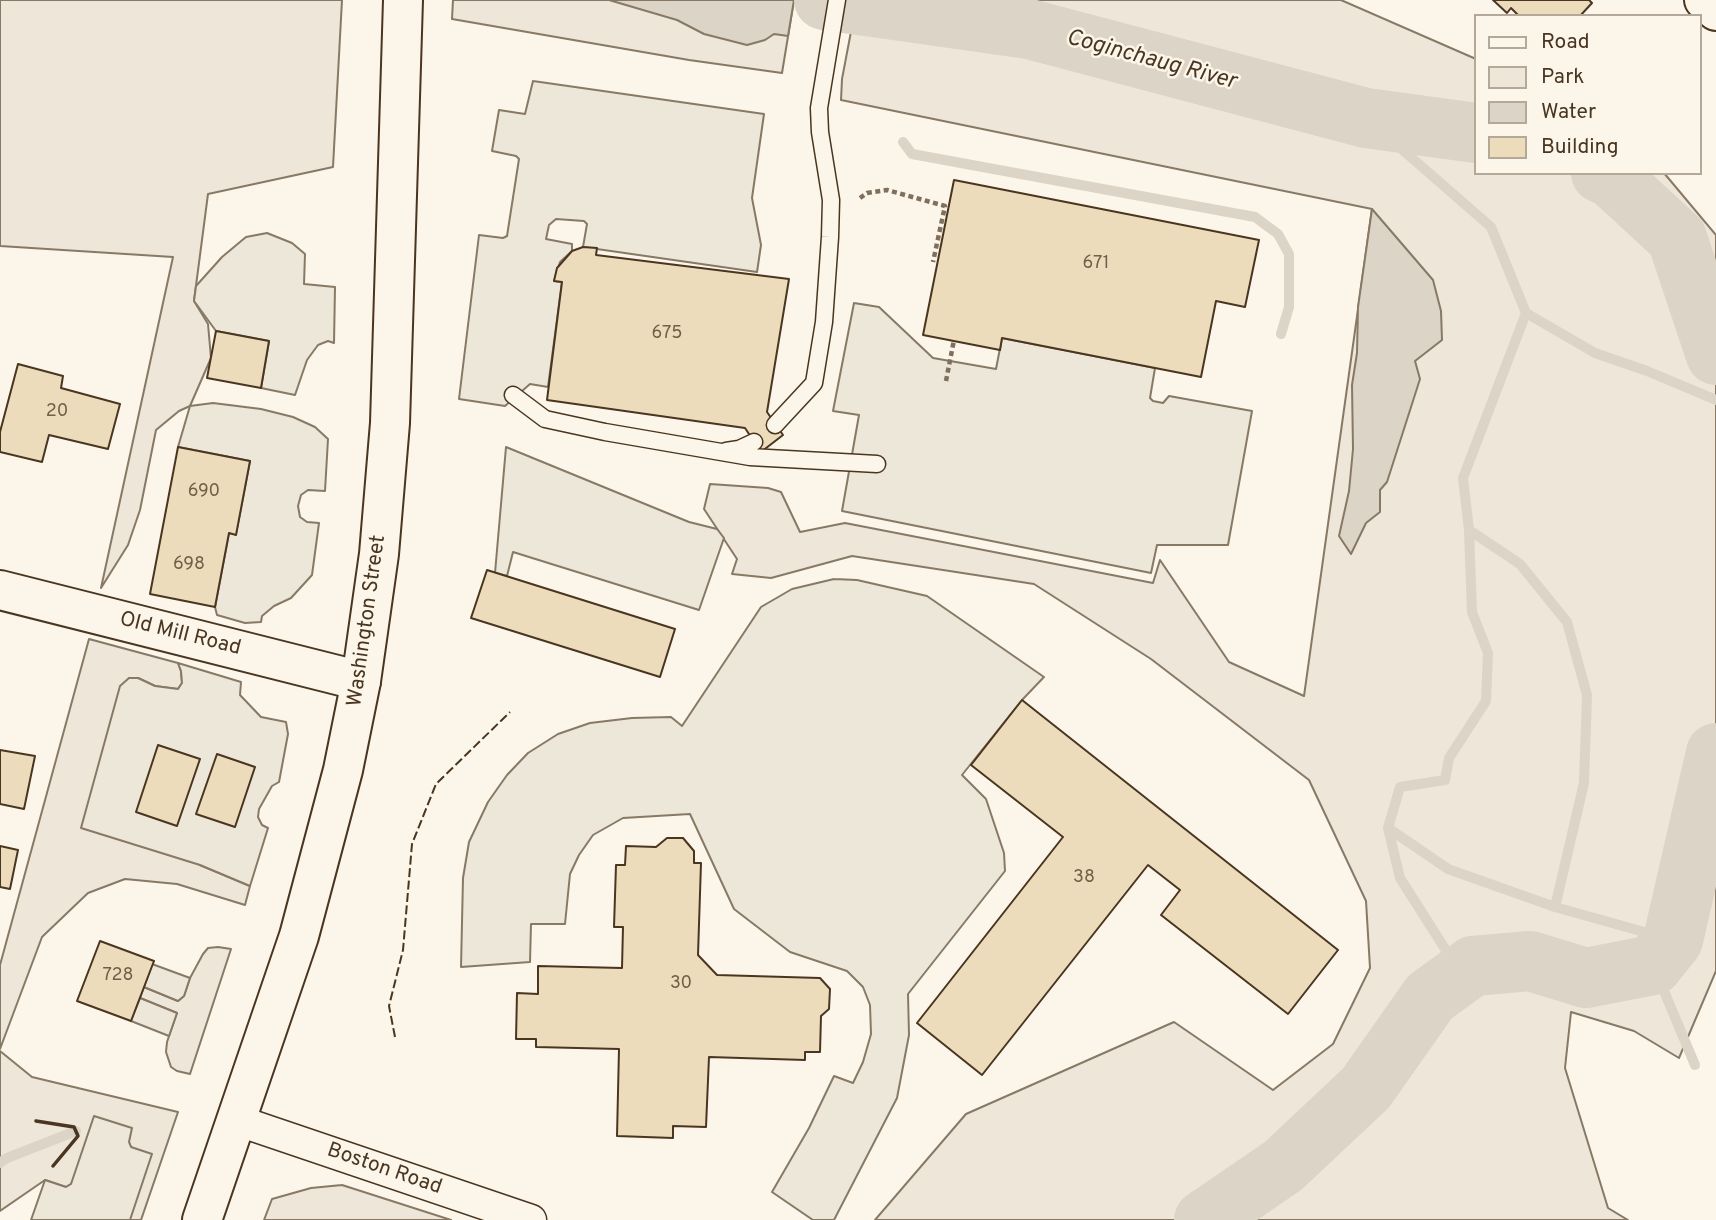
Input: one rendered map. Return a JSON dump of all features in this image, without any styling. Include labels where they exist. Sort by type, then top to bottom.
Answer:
[{"type":"main road","name":"Washington Street","points":[[202,1220],[276,1008],[313,888],[343,770],[360,681],[374,592],[387,471],[404,0]]},
{"type":"main road","points":[[1704,0],[1716,11]]},
{"type":"main road","name":"Old Mill Road","points":[[0,590],[360,681]]},
{"type":"street","name":"Boston Road","points":[[236,1120],[531,1220]]},
{"type":"lane","points":[[775,425],[814,383],[824,322],[831,200],[819,120],[823,76],[837,0]]},
{"type":"lane","points":[[513,395],[545,419],[750,457],[877,464]]},
{"type":"lane","points":[[720,452],[739,449],[754,442]]},
{"type":"path","points":[[860,198],[867,193],[887,190],[945,206],[933,262]]},
{"type":"path","points":[[946,381],[954,340]]},
{"type":"green space","points":[[0,0],[342,0],[333,167],[208,194],[194,301],[208,324],[211,358],[190,406],[179,411],[156,430],[140,510],[128,545],[101,588],[173,257],[0,246]]},
{"type":"green space","points":[[453,0],[794,0],[782,73],[689,60],[452,19]]},
{"type":"green space","points":[[857,0],[1341,0],[1474,58],[1474,175],[1666,175],[1716,235],[1716,971],[1679,1058],[1634,1031],[1571,1012],[1565,1068],[1608,1208],[1628,1220],[875,1220],[966,1114],[1174,1022],[1273,1090],[1333,1044],[1370,968],[1366,901],[1309,780],[1151,659],[1034,584],[852,556],[771,578],[732,574],[737,559],[704,509],[710,484],[768,488],[781,492],[800,532],[845,523],[1153,583],[1160,560],[1229,662],[1304,696],[1372,209],[841,100],[842,79]]},
{"type":"green space","points":[[89,639],[178,663],[182,683],[178,689],[155,686],[138,678],[129,678],[200,865],[250,886],[245,905],[177,884],[125,879],[88,893],[42,937],[0,1049],[0,965]]},
{"type":"green space","points":[[208,948],[231,949],[190,1074],[177,1071],[171,1067],[166,1052],[177,1013],[140,998],[144,987],[178,1001],[184,996],[203,954]]},
{"type":"green space","points":[[0,1051],[32,1077],[178,1112],[141,1220],[104,1220],[131,1147],[129,1142],[66,1187],[45,1180],[0,1211]]},
{"type":"green space","points":[[342,1185],[451,1220],[264,1220],[272,1199],[311,1188]]},
{"type":"shaded area","points":[[533,81],[764,114],[752,198],[761,245],[757,272],[583,247],[587,224],[584,221],[556,219],[549,225],[546,239],[572,244],[572,251],[560,262],[554,281],[562,282],[548,387],[530,384],[505,406],[459,399],[479,235],[503,238],[507,236],[519,159],[492,151],[499,110],[525,114]]},
{"type":"shaded area","points":[[267,233],[292,243],[305,254],[304,284],[335,287],[334,343],[328,341],[318,345],[307,360],[295,395],[261,388],[269,341],[216,331],[194,301],[196,286],[222,257],[246,237]]},
{"type":"shaded area","points":[[854,303],[879,307],[933,358],[996,369],[1002,338],[1155,368],[1150,398],[1153,401],[1163,403],[1169,396],[1252,411],[1228,545],[1157,545],[1151,573],[842,511],[859,415],[833,411]]},
{"type":"shaded area","points":[[213,403],[261,409],[293,417],[315,427],[328,439],[325,491],[308,490],[301,495],[298,506],[300,517],[307,522],[319,523],[312,575],[291,598],[274,606],[262,616],[261,622],[245,623],[217,615],[215,607],[229,533],[236,534],[250,461],[178,447],[190,406]]},
{"type":"shaded area","points":[[506,447],[689,522],[717,529],[724,538],[699,610],[513,552],[507,576],[495,573]]},
{"type":"shaded area","points":[[834,579],[857,580],[927,596],[1044,677],[1022,700],[962,775],[986,799],[1004,853],[1005,871],[908,994],[909,1035],[897,1098],[834,1220],[813,1220],[772,1192],[809,1128],[834,1076],[853,1083],[863,1062],[871,1034],[870,1005],[863,987],[847,971],[790,952],[734,909],[690,814],[623,818],[593,835],[570,874],[565,924],[531,924],[530,962],[461,967],[463,878],[469,842],[488,802],[507,775],[528,753],[558,734],[590,723],[671,717],[682,726],[761,607],[792,589]]},
{"type":"shaded area","points":[[178,663],[241,682],[240,695],[261,717],[286,722],[288,734],[279,782],[272,786],[259,809],[258,817],[262,825],[268,828],[250,886],[200,865],[81,828],[120,686],[129,678],[138,678],[155,686],[178,689],[182,683]]},
{"type":"shaded area","points":[[152,964],[190,978],[184,996],[178,1001],[144,987]]},
{"type":"shaded area","points":[[140,998],[177,1013],[169,1036],[131,1021]]},
{"type":"shaded area","points":[[94,1116],[132,1128],[129,1142],[131,1147],[152,1154],[130,1220],[31,1220],[45,1180],[66,1187],[71,1184]]},
{"type":"water","points":[[609,0],[794,0],[788,36],[774,34],[765,40],[747,45],[704,34],[677,20]]},
{"type":"water","points":[[1372,209],[1433,280],[1441,311],[1442,340],[1415,361],[1420,379],[1387,482],[1380,490],[1380,512],[1366,523],[1351,554],[1339,536],[1349,491],[1353,449],[1352,385],[1357,353],[1358,307]]},
{"type":"building","points":[[1493,0],[1589,0],[1592,3],[1582,14],[1517,14],[1511,8],[1507,13]]},
{"type":"building","points":[[954,180],[1259,240],[1245,307],[1216,301],[1201,377],[1002,338],[1000,350],[923,335]]},
{"type":"building","points":[[583,247],[597,248],[596,255],[789,279],[767,412],[783,435],[761,452],[745,428],[547,400],[562,282],[554,281],[557,268],[572,251]]},
{"type":"building","points":[[216,331],[269,341],[261,388],[207,378]]},
{"type":"building","points":[[18,364],[63,376],[61,388],[120,404],[108,449],[49,435],[42,462],[0,452],[0,432]]},
{"type":"building","points":[[178,447],[250,461],[236,535],[229,533],[215,607],[150,594]]},
{"type":"building","points":[[487,570],[675,629],[660,677],[471,618]]},
{"type":"building","points":[[1022,700],[1338,950],[1288,1014],[1161,915],[1180,890],[1148,865],[982,1075],[917,1023],[1063,837],[971,765]]},
{"type":"building","points":[[158,745],[200,759],[177,826],[136,812]]},
{"type":"building","points":[[0,750],[35,756],[24,809],[0,804]]},
{"type":"building","points":[[217,754],[255,767],[235,827],[196,814]]},
{"type":"building","points":[[667,838],[683,838],[694,851],[694,863],[701,863],[698,955],[717,975],[820,978],[830,989],[829,1009],[821,1016],[820,1052],[805,1052],[805,1060],[709,1057],[706,1127],[673,1126],[673,1138],[617,1136],[619,1049],[536,1047],[536,1039],[516,1039],[517,993],[538,994],[538,966],[622,968],[623,927],[614,927],[616,865],[625,865],[626,846],[656,847]]},
{"type":"building","points":[[0,846],[18,850],[10,889],[0,887]]},
{"type":"building","points":[[100,941],[154,961],[131,1021],[77,1001]]},
{"type":"waterway","name":"Coginchaug River","points":[[824,0],[1029,29],[1366,118],[1474,133]]},
{"type":"waterway","points":[[1366,118],[1491,227],[1526,313],[1463,478],[1469,530],[1520,564],[1567,622],[1587,695],[1584,783],[1555,907],[1673,940]]},
{"type":"waterway","points":[[903,142],[912,154],[1255,217],[1278,234],[1289,254],[1289,307],[1281,334]]},
{"type":"waterway","name":"Coginchaug River","points":[[1605,175],[1612,178],[1677,238],[1716,355]]},
{"type":"waterway","points":[[1526,313],[1595,353],[1716,400]]},
{"type":"waterway","points":[[1461,974],[1400,878],[1388,828],[1400,787],[1445,780],[1449,758],[1486,701],[1488,653],[1472,612],[1469,530]]},
{"type":"waterway","name":"Coginchaug River","points":[[1204,1220],[1283,1166],[1366,1088],[1430,997],[1473,966],[1530,961],[1586,978],[1653,965],[1673,940],[1716,753]]},
{"type":"waterway","points":[[1388,828],[1448,869],[1555,907]]},
{"type":"waterway","points":[[1653,965],[1695,1065]]},
{"type":"waterway","points":[[0,1163],[76,1131]]},
{"type":"fence","points":[[395,1037],[389,1006],[403,950],[412,844],[436,784],[510,712]]},
{"type":"wall","points":[[36,1121],[74,1127],[78,1136],[53,1166]]}]
